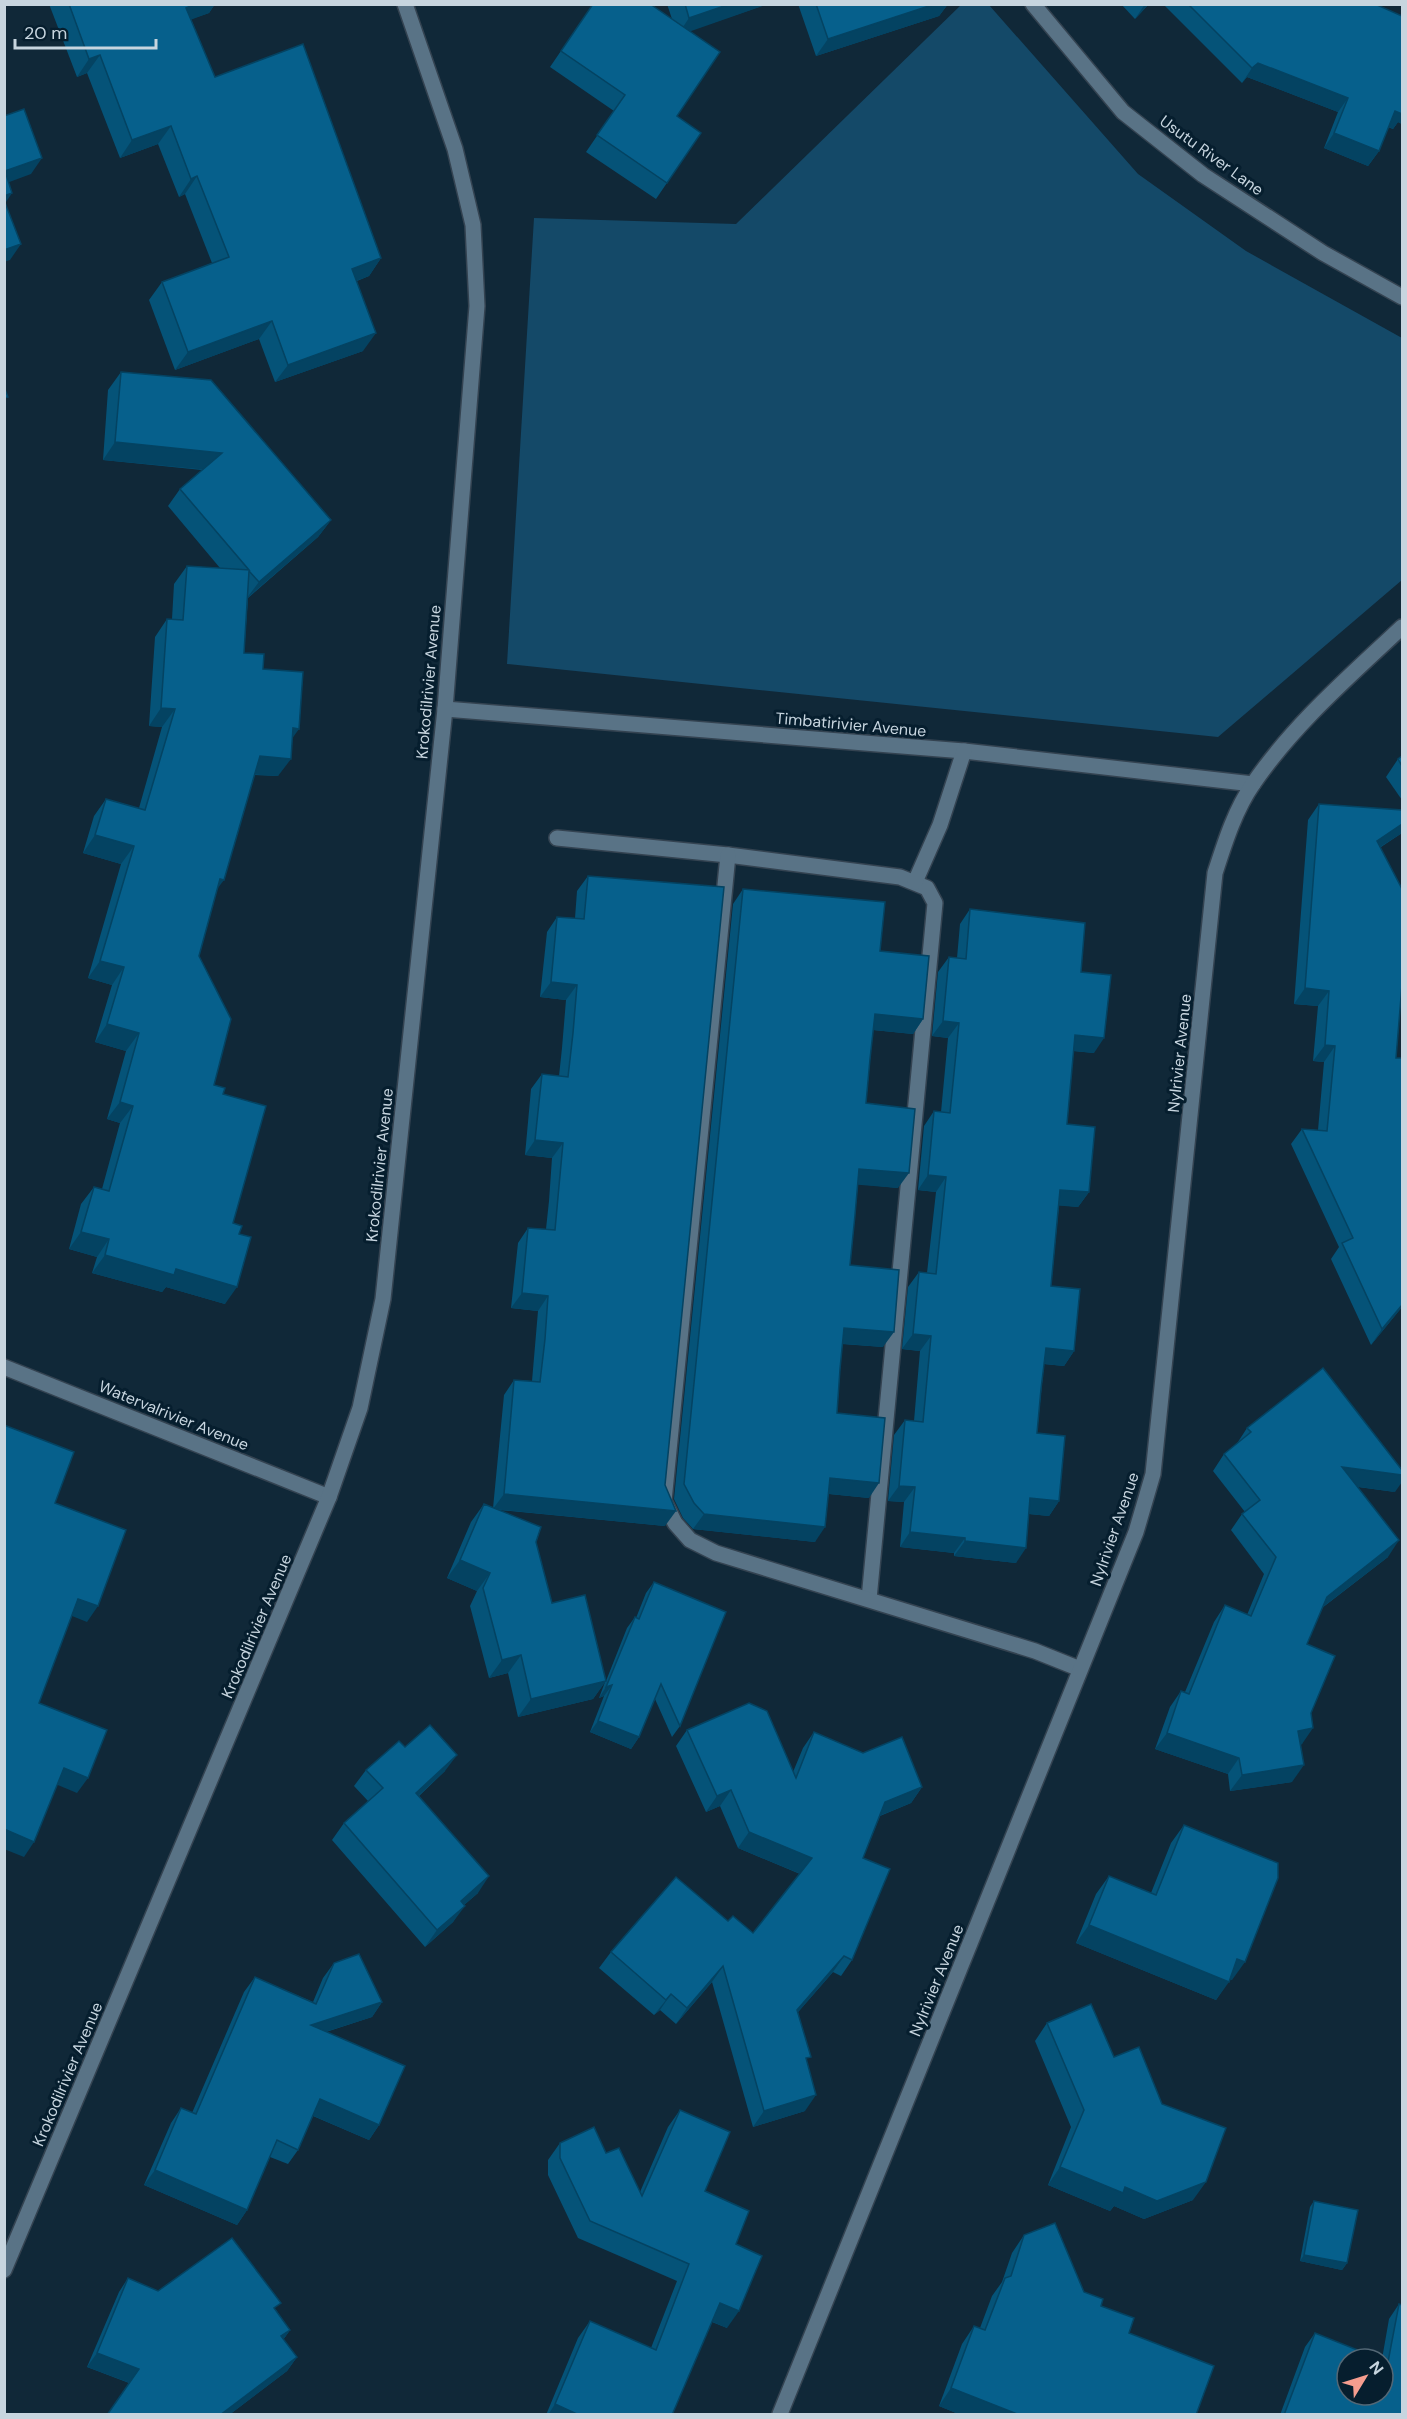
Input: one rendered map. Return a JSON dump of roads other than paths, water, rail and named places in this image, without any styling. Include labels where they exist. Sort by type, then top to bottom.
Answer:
[{"type":"street","name":"Krokodilrivier Avenue","points":[[4,2270],[330,1497],[360,1408],[383,1299],[444,710],[477,306],[473,225],[455,149],[405,4]]},
{"type":"street","name":"Usutu River Lane","points":[[1033,4],[1123,112],[1203,175],[1323,253],[1402,297]]},
{"type":"street","name":"Nylrivier Avenue","points":[[780,2415],[1136,1532],[1153,1474],[1215,873],[1233,821],[1253,784],[1308,717],[1402,627]]},
{"type":"street","name":"Timbatirivier Avenue","points":[[444,710],[964,751],[1253,784]]},
{"type":"street","points":[[915,882],[939,825],[964,751]]},
{"type":"street","points":[[556,838],[728,855],[900,878],[927,888],[935,903],[869,1599]]},
{"type":"street","points":[[728,855],[664,1501],[675,1523],[690,1540],[716,1553],[1035,1651],[1080,1669]]},
{"type":"street","name":"Watervalrivier Avenue","points":[[4,1367],[330,1497]]}]
